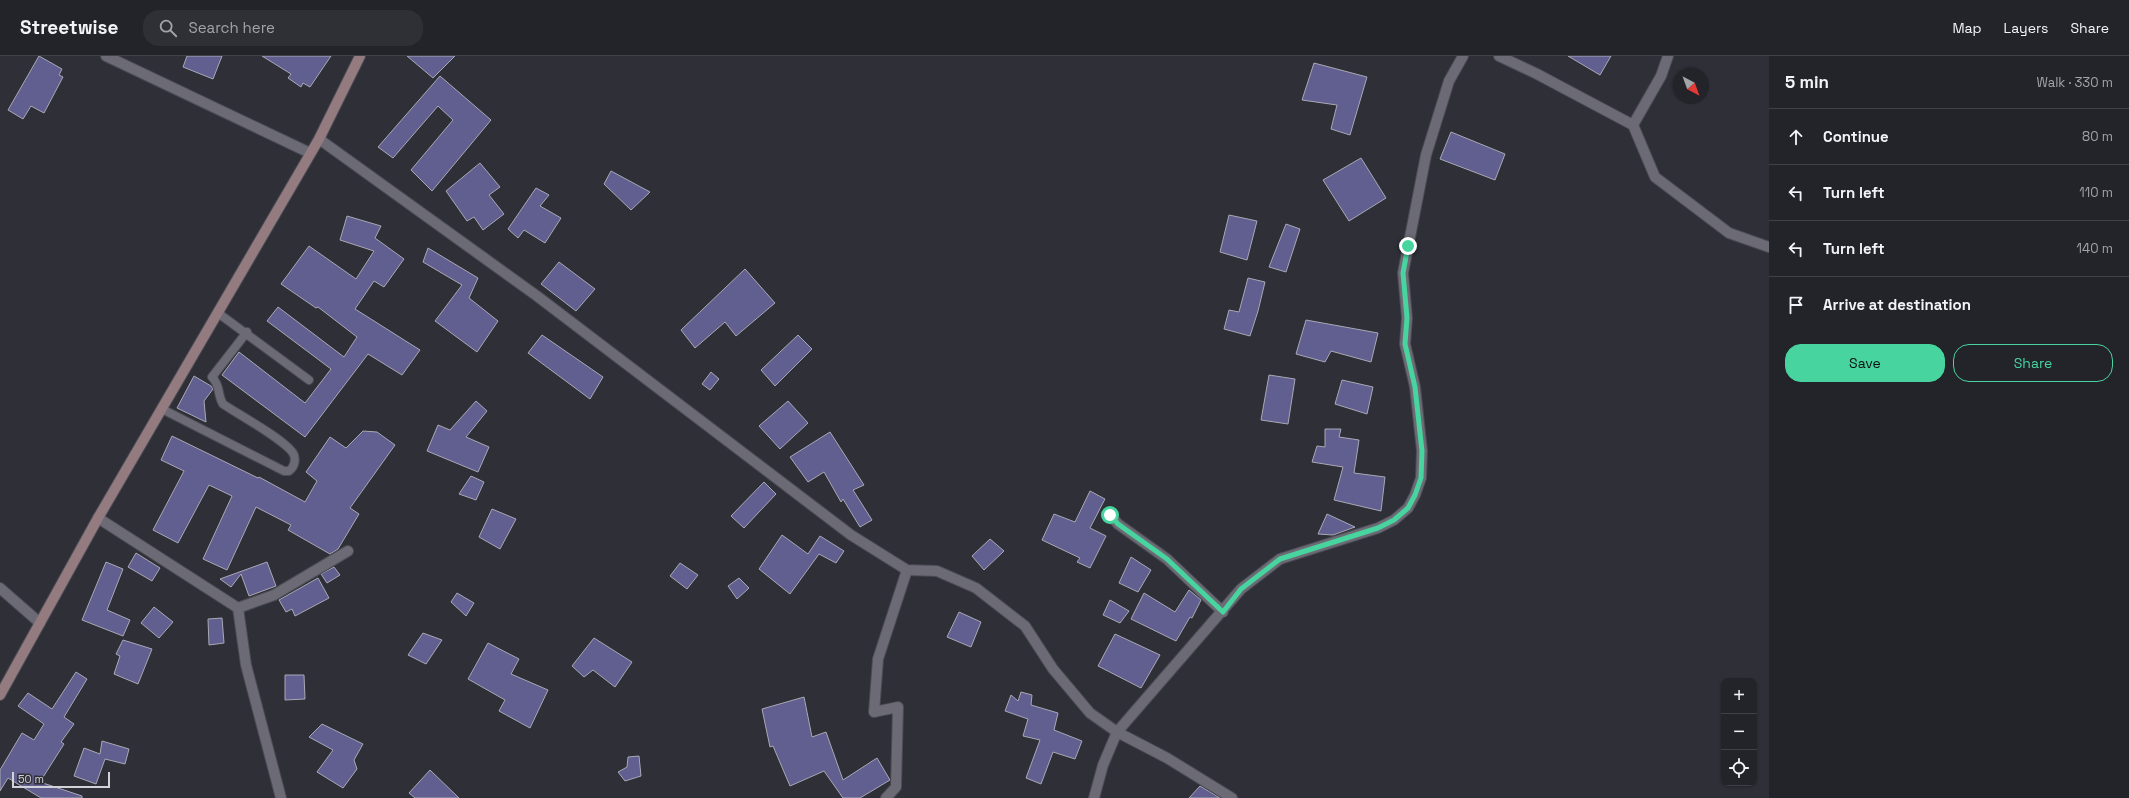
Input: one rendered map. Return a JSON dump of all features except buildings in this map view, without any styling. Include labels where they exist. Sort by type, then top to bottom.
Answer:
[{"type":"main road","points":[[0,695],[98,518],[319,139],[360,56]]},
{"type":"street","points":[[106,56],[310,153]]},
{"type":"street","points":[[1094,798],[1103,765],[1117,732],[1223,612],[1241,589],[1280,559],[1378,528],[1394,520],[1408,508],[1415,495],[1421,478],[1422,451],[1415,387],[1405,344],[1407,318],[1403,273],[1426,155],[1449,81],[1463,56]]},
{"type":"street","points":[[1499,56],[1537,74],[1633,125],[1655,177],[1729,233],[1769,247]]},
{"type":"street","points":[[1633,125],[1660,76],[1668,56]]},
{"type":"street","points":[[319,139],[537,296],[851,535],[907,570],[937,571],[976,588],[1025,626],[1053,669],[1090,713],[1117,732],[1167,758],[1232,798]]},
{"type":"street","points":[[1110,515],[1118,524],[1167,559],[1223,612]]},
{"type":"street","points":[[98,518],[238,608],[246,665],[281,798]]},
{"type":"street","points":[[238,608],[274,595],[348,551]]},
{"type":"street","points":[[886,798],[896,787],[898,707],[874,712],[878,659],[907,570]]},
{"type":"street","points":[[0,588],[40,623]]},
{"type":"lane","points":[[218,313],[247,332],[309,380]]},
{"type":"lane","points":[[162,408],[284,471],[289,472],[293,468],[295,462],[294,454],[285,444],[223,404],[218,398],[219,388],[212,377],[247,332]]},
{"type":"route","points":[[1110,515],[1118,524],[1167,559],[1223,612],[1241,589],[1280,559],[1378,528],[1394,520],[1408,508],[1415,495],[1421,478],[1422,451],[1415,387],[1405,344],[1407,318],[1403,273],[1408,246]]}]
